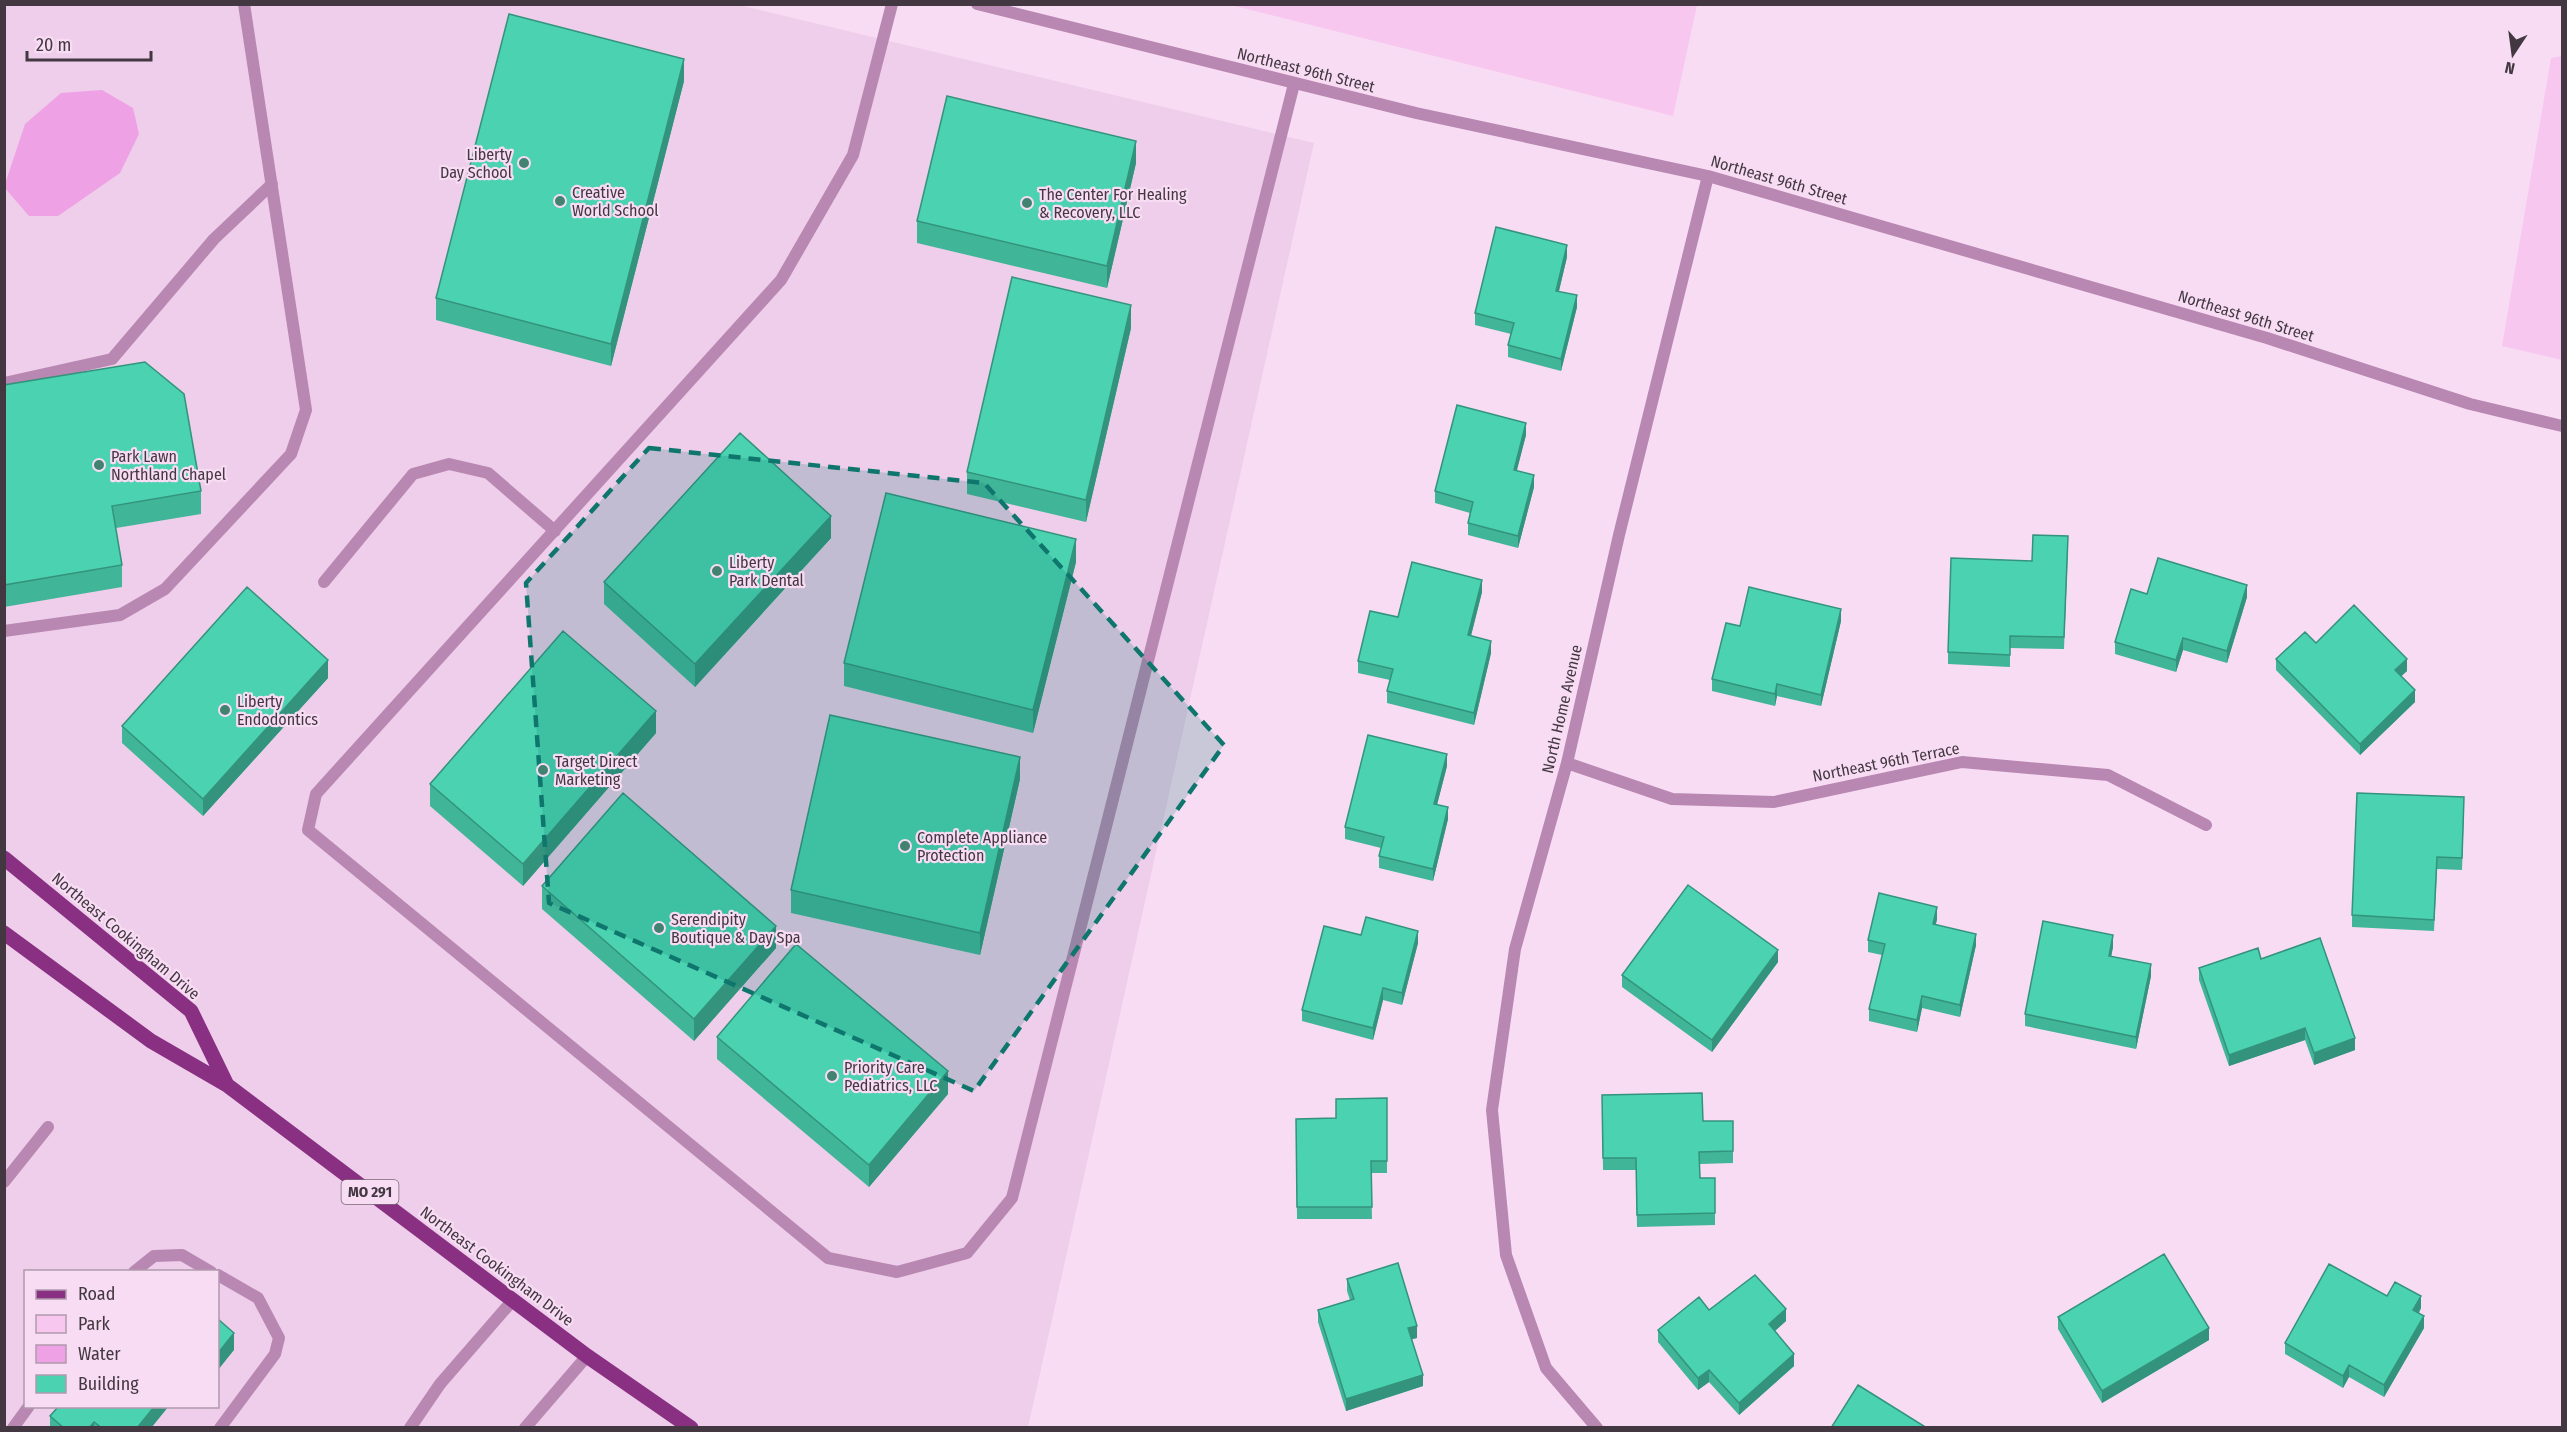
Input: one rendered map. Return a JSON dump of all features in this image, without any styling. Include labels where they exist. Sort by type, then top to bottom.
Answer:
[{"type":"main road","name":"Northeast Cookingham Drive","points":[[4,858],[191,1011],[227,1085]]},
{"type":"main road","name":"Northeast Cookingham Drive","points":[[4,933],[151,1041],[227,1085],[587,1356],[691,1428]]},
{"type":"street","points":[[4,631],[120,615],[165,589],[291,454],[306,410],[244,4]]},
{"type":"street","points":[[892,4],[853,155],[781,280],[316,795],[308,830],[828,1258],[897,1272],[967,1253],[1012,1198],[1294,84]]},
{"type":"street","name":"Northeast 96th Street","points":[[977,4],[1416,113],[1708,177],[2267,338],[2470,404],[2562,426]]},
{"type":"street","name":"North Home Avenue","points":[[1597,1428],[1546,1368],[1506,1255],[1492,1110],[1515,949],[1567,763],[1619,535],[1708,177]]},
{"type":"street","points":[[4,383],[112,359],[214,239],[272,183]]},
{"type":"street","points":[[324,582],[413,474],[449,464],[488,473],[555,531]]},
{"type":"street","name":"Northeast 96th Terrace","points":[[1567,763],[1672,799],[1774,802],[1962,762],[2108,775],[2206,825]]},
{"type":"street","points":[[4,1182],[48,1127]]},
{"type":"street","points":[[136,1270],[154,1256],[182,1255],[208,1270]]},
{"type":"street","points":[[219,1276],[258,1298],[279,1338],[275,1354],[220,1428]]},
{"type":"street","points":[[410,1428],[440,1384],[513,1300]]},
{"type":"street","points":[[525,1428],[587,1356]]},
{"type":"street","points":[[13,1428],[28,1408]]},
{"type":"highlighted area","points":[[649,448],[984,483],[1224,745],[974,1091],[549,903],[526,583]]},
{"type":"shaded area","points":[[8,4],[739,5],[1314,143],[1028,1427],[5,1428],[5,7]]},
{"type":"green space","points":[[1231,5],[1697,5],[1673,116]]},
{"type":"green space","points":[[2562,56],[2562,360],[2502,346],[2551,58]]},
{"type":"water","points":[[102,90],[133,108],[139,134],[120,173],[58,216],[29,216],[4,187],[25,124],[61,93]]},
{"type":"building","name":"Creative World School","points":[[509,14],[684,59],[611,344],[436,298]]},
{"type":"building","name":"The Center For Healing & Recovery, LLC","points":[[947,96],[1136,141],[1107,266],[917,221]]},
{"type":"building","points":[[1496,227],[1567,245],[1556,291],[1577,295],[1561,359],[1508,345],[1514,323],[1475,313]]},
{"type":"building","points":[[1012,277],[1131,305],[1086,500],[967,472]]},
{"type":"building","name":"Park Lawn Northland Chapel","points":[[145,362],[184,394],[201,491],[112,506],[122,565],[4,585],[4,385]]},
{"type":"building","points":[[1457,405],[1526,423],[1514,470],[1534,475],[1518,536],[1468,523],[1473,502],[1435,491]]},
{"type":"building","name":"Liberty Park Dental","points":[[740,433],[831,516],[695,664],[604,582]]},
{"type":"building","points":[[886,493],[1076,539],[1033,710],[844,663]]},
{"type":"building","points":[[2033,535],[2068,536],[2064,637],[2010,636],[2010,655],[1948,652],[1951,558],[2032,561]]},
{"type":"building","points":[[2158,558],[2247,585],[2227,651],[2183,638],[2176,660],[2115,642],[2131,589],[2147,594]]},
{"type":"building","points":[[1412,562],[1482,580],[1468,635],[1491,641],[1474,713],[1387,691],[1393,669],[1358,661],[1370,611],[1398,617]]},
{"type":"building","name":"Liberty Endodontics","points":[[247,587],[328,660],[203,799],[122,726]]},
{"type":"building","points":[[1749,587],[1841,609],[1821,695],[1777,684],[1775,694],[1712,679],[1726,623],[1740,626]]},
{"type":"building","points":[[2354,605],[2407,659],[2395,670],[2415,690],[2360,744],[2276,659],[2305,632],[2316,643]]},
{"type":"building","name":"Target Direct Marketing","points":[[563,631],[656,711],[523,864],[430,784]]},
{"type":"building","name":"Complete Appliance Protection","points":[[830,715],[1020,757],[980,933],[791,890]]},
{"type":"building","points":[[1368,735],[1447,754],[1434,804],[1448,807],[1433,869],[1379,856],[1384,837],[1345,827]]},
{"type":"building","name":"Serendipity Boutique & Day Spa","points":[[623,793],[776,926],[694,1019],[542,886]]},
{"type":"building","points":[[2357,793],[2464,797],[2462,858],[2437,857],[2434,920],[2352,915]]},
{"type":"building","points":[[1688,885],[1778,950],[1712,1040],[1622,975]]},
{"type":"building","points":[[1879,893],[1937,907],[1933,924],[1976,934],[1960,1005],[1922,996],[1917,1020],[1869,1009],[1885,944],[1868,940]]},
{"type":"building","points":[[1366,917],[1418,931],[1402,993],[1383,988],[1373,1028],[1302,1010],[1324,926],[1361,935]]},
{"type":"building","points":[[2043,921],[2113,935],[2109,956],[2151,964],[2136,1037],[2025,1014]]},
{"type":"building","points":[[2320,938],[2355,1038],[2314,1053],[2305,1028],[2229,1055],[2199,968],[2258,948],[2261,959]]},
{"type":"building","name":"Priority Care Pediatrics, LLC","points":[[796,944],[948,1071],[869,1165],[717,1037]]},
{"type":"building","points":[[1702,1093],[1703,1121],[1733,1121],[1733,1151],[1699,1152],[1700,1178],[1715,1178],[1715,1213],[1637,1215],[1636,1158],[1603,1158],[1602,1095]]},
{"type":"building","points":[[1387,1098],[1387,1161],[1371,1161],[1372,1207],[1297,1207],[1296,1119],[1336,1118],[1336,1099]]},
{"type":"building","points":[[2164,1254],[2209,1328],[2102,1391],[2058,1317]]},
{"type":"building","points":[[1398,1263],[1417,1326],[1408,1328],[1423,1375],[1346,1399],[1318,1310],[1354,1299],[1347,1279]]},
{"type":"building","points":[[2329,1264],[2387,1296],[2395,1282],[2421,1296],[2413,1310],[2424,1316],[2384,1385],[2349,1365],[2343,1376],[2285,1343]]},
{"type":"building","points":[[1755,1275],[1786,1309],[1769,1324],[1794,1354],[1739,1403],[1709,1370],[1698,1378],[1658,1330],[1699,1297],[1709,1310]]},
{"type":"building","points":[[219,1320],[234,1333],[219,1352]]},
{"type":"building","points":[[1858,1385],[1927,1428],[1831,1428]]},
{"type":"building","points":[[57,1408],[153,1408],[137,1428],[102,1428],[94,1422],[89,1428],[64,1428],[50,1416]]},
{"type":"place","name":"Liberty Day School","points":[[524,163]]},
{"type":"place","name":"Creative World School","points":[[560,201]]},
{"type":"place","name":"The Center For Healing & Recovery, LLC","points":[[1027,203]]},
{"type":"place","name":"Park Lawn Northland Chapel","points":[[99,465]]},
{"type":"place","name":"Liberty Park Dental","points":[[717,571]]},
{"type":"place","name":"Liberty Endodontics","points":[[225,710]]},
{"type":"place","name":"Target Direct Marketing","points":[[543,770]]},
{"type":"place","name":"Complete Appliance Protection","points":[[905,846]]},
{"type":"place","name":"Serendipity Boutique & Day Spa","points":[[659,928]]},
{"type":"place","name":"Priority Care Pediatrics, LLC","points":[[832,1076]]}]
